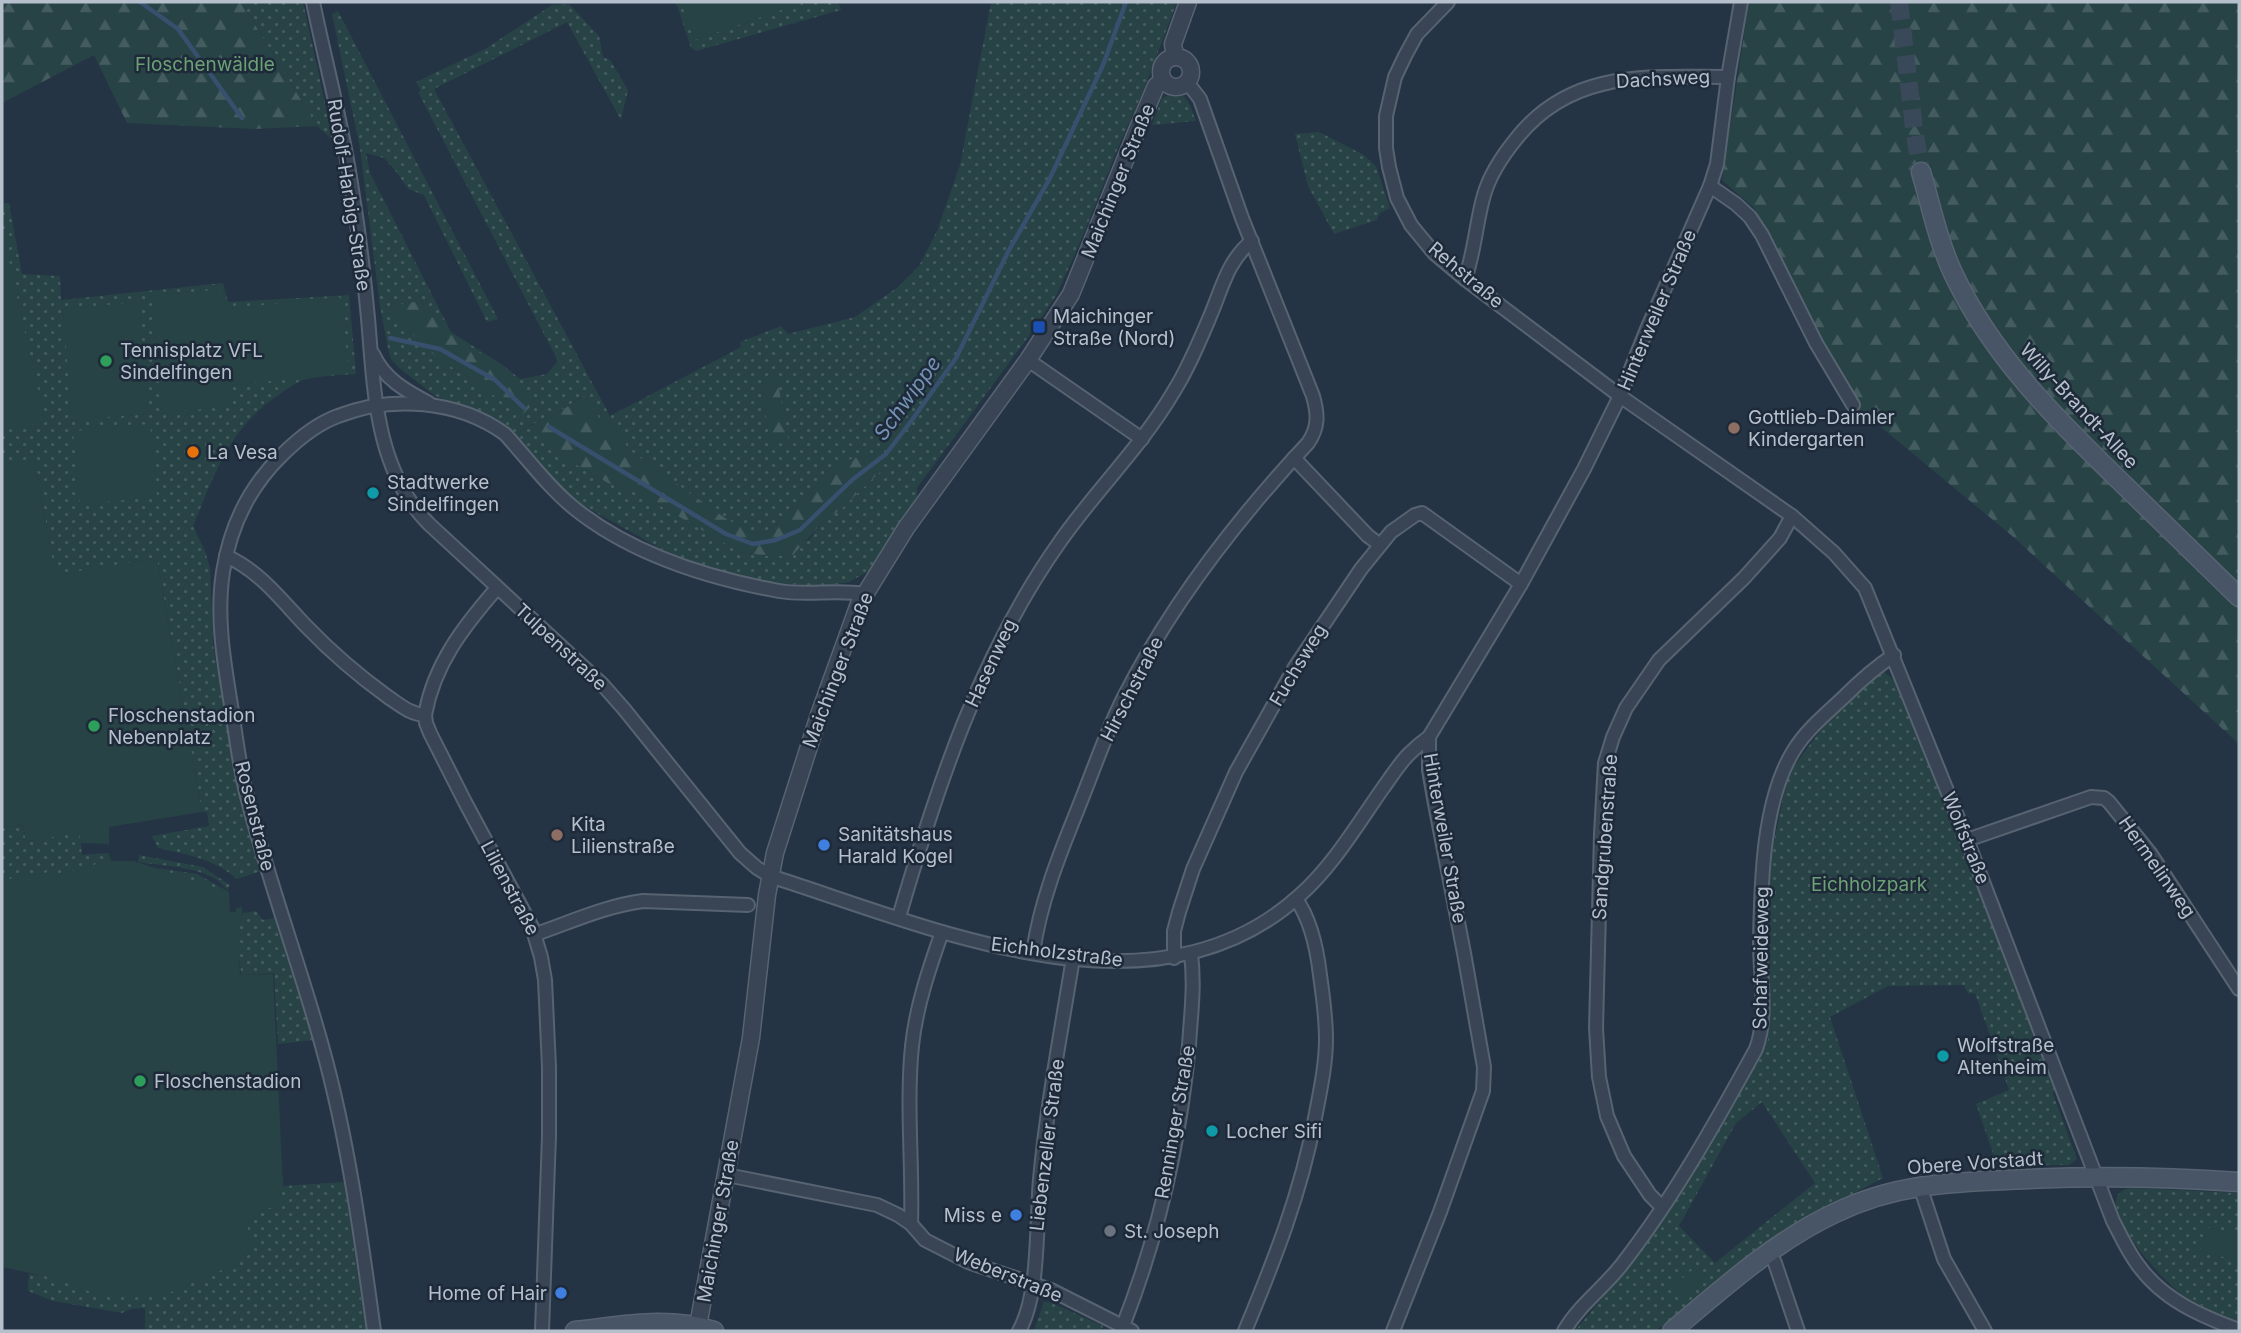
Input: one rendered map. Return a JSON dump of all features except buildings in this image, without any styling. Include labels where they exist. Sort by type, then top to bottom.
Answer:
[{"type":"main road","name":"Willy-Brandt-Allee","points":[[1922,172],[1942,248],[1970,308],[1993,344],[2057,418],[2239,597]]},
{"type":"main road","name":"Obere Vorstadt","points":[[1672,1331],[1769,1253],[1805,1228],[1884,1194],[1920,1186],[1975,1181],[2097,1178],[2239,1182]]},
{"type":"main road","points":[[575,1331],[669,1322],[703,1329]]},
{"type":"street","name":"Rudolf-Harbig-Straße","points":[[313,2],[348,163],[376,406]]},
{"type":"street","name":"Maichinger Straße","points":[[1187,82],[1172,86],[1163,80],[1161,70],[1166,61],[1175,57],[1173,44],[1188,2]]},
{"type":"street","name":"Rehstraße","points":[[1448,2],[1417,34],[1395,77],[1387,116],[1386,148],[1395,190],[1411,225],[1434,253],[1620,396]]},
{"type":"street","name":"Hinterweiler Straße","points":[[1393,1331],[1440,1212],[1483,1091],[1484,1067],[1429,770],[1429,737],[1521,584],[1584,469],[1620,396],[1710,186],[1717,164],[1741,2]]},
{"type":"street","points":[[1175,57],[1188,64],[1190,73],[1187,82]]},
{"type":"street","name":"Dachsweg","points":[[1465,279],[1471,262],[1484,193],[1504,155],[1520,134],[1548,107],[1574,92],[1617,79],[1647,76],[1728,76]]},
{"type":"street","name":"Maichinger Straße","points":[[703,1329],[751,1038],[770,876],[820,712],[864,594],[906,528],[1028,360],[1075,286],[1156,86],[1163,80]]},
{"type":"street","name":"Hirschstraße","points":[[1033,953],[1061,850],[1124,698],[1142,663],[1176,608],[1228,535],[1315,433],[1317,426],[1313,396],[1199,99],[1187,82]]},
{"type":"street","points":[[1710,186],[1750,216],[1762,234],[1816,343],[1853,405]]},
{"type":"street","name":"Hasenweg","points":[[899,917],[963,726],[1008,624],[1058,543],[1142,439],[1173,394],[1234,259],[1252,242]]},
{"type":"street","name":"Rudolf-Harbig-Straße","points":[[370,348],[379,368],[397,384],[433,405]]},
{"type":"street","points":[[1028,360],[1142,439]]},
{"type":"street","name":"Wolfstraße","points":[[1620,396],[1792,516],[1835,553],[1865,588],[1968,841],[2113,1221],[2137,1264],[2153,1282],[2199,1316],[2239,1330]]},
{"type":"street","name":"Rosenstraße","points":[[374,1331],[349,1164],[325,1059],[257,834],[241,770],[222,650],[221,595],[226,556],[238,517],[249,495],[273,464],[302,436],[337,416],[376,406],[405,403],[433,405],[475,416],[495,426],[574,508],[610,533],[655,555],[706,573],[782,591],[864,594]]},
{"type":"street","name":"Tulpenstraße","points":[[376,406],[395,471],[414,506],[429,524],[602,684],[740,853],[770,876]]},
{"type":"street","points":[[1294,458],[1368,536],[1379,544]]},
{"type":"street","name":"Fuchsweg","points":[[1174,958],[1174,931],[1183,901],[1236,772],[1295,667],[1379,544],[1405,521],[1422,513],[1521,584]]},
{"type":"street","name":"Sandgrubenstraße","points":[[1662,1207],[1650,1195],[1623,1156],[1606,1116],[1599,1077],[1596,1028],[1605,763],[1626,708],[1659,660],[1744,578],[1780,538],[1792,516]]},
{"type":"street","points":[[226,556],[268,584],[308,628],[368,681],[409,711],[425,715],[428,699],[444,659],[463,629],[497,588]]},
{"type":"street","name":"Schafweideweg","points":[[1564,1331],[1574,1315],[1622,1264],[1662,1207],[1732,1093],[1760,1038],[1763,856],[1772,808],[1784,770],[1800,743],[1824,715],[1867,675],[1894,655]]},
{"type":"street","name":"Lilienstraße","points":[[425,715],[430,733],[536,934],[545,980],[549,1136],[542,1331]]},
{"type":"street","name":"Eichholzstraße","points":[[770,876],[981,943],[1073,958],[1125,962],[1174,958],[1250,932],[1296,898],[1330,864],[1407,755],[1429,737]]},
{"type":"street","name":"Hermelinweg","points":[[1968,841],[2091,797],[2104,798],[2150,853],[2239,989]]},
{"type":"street","points":[[1245,1331],[1278,1253],[1296,1200],[1322,1086],[1326,1040],[1322,987],[1309,926],[1303,908],[1296,898]]},
{"type":"street","points":[[536,934],[629,902],[748,905]]},
{"type":"street","points":[[911,1224],[908,1122],[912,1044],[924,984],[942,932]]},
{"type":"street","name":"Renninger Straße","points":[[1127,1328],[1169,1177],[1185,1083],[1194,990],[1191,954]]},
{"type":"street","name":"Liebenzeller Straße","points":[[1019,1331],[1024,1322],[1033,1285],[1040,1180],[1073,958]]},
{"type":"street","name":"Weberstraße","points":[[727,1175],[877,1205],[911,1224],[925,1240],[968,1262],[1051,1290],[1127,1328]]},
{"type":"street","points":[[1920,1186],[1944,1259],[1985,1331]]},
{"type":"street","points":[[1769,1253],[1775,1263],[1798,1331]]},
{"type":"green space","name":"Floschenwäldle","points":[[2,2],[241,2],[317,126],[254,129],[127,123],[94,55],[2,103]]},
{"type":"green space","points":[[241,2],[303,2],[333,140],[317,126]]},
{"type":"green space","points":[[676,2],[838,2],[841,10],[696,51],[691,48]]},
{"type":"green space","points":[[681,2],[805,2],[695,40]]},
{"type":"green space","points":[[991,2],[1177,2],[1144,89],[1057,294],[917,488],[917,496],[876,562],[869,571],[849,582],[826,586],[782,584],[745,577],[667,552],[577,502],[496,419],[435,396],[391,359],[380,306],[360,148],[332,14],[338,11],[498,319],[487,322],[424,195],[408,189],[384,158],[366,153],[370,173],[451,332],[520,379],[547,374],[558,361],[418,92],[421,91],[416,82],[485,49],[552,5],[569,4],[599,36],[603,57],[610,60],[628,90],[621,120],[567,22],[434,89],[610,416],[741,347],[740,342],[781,326],[788,334],[855,317],[898,287],[919,266],[937,231],[960,165]],"holes":[[[420,301],[450,334],[533,404],[521,415],[436,357],[384,307]],[[762,382],[789,442],[770,444]],[[583,396],[600,419],[613,424],[629,450],[725,519],[754,534],[768,532],[804,500],[834,464],[880,472],[840,510],[822,523],[809,540],[767,556],[740,552],[640,494],[608,483],[561,456],[528,426],[551,417]]]},
{"type":"green space","points":[[1749,2],[2239,2],[2239,744],[2011,535],[1859,409],[1754,208],[1722,180]]},
{"type":"green space","points":[[1176,92],[1187,100],[1196,121],[1152,125],[1162,98]]},
{"type":"green space","points":[[1319,132],[1364,155],[1376,166],[1390,208],[1380,213],[1377,220],[1334,234],[1308,186],[1295,134]]},
{"type":"green space","points":[[2,203],[9,203],[22,274],[60,276],[61,300],[223,283],[228,302],[349,295],[356,374],[303,380],[263,407],[248,421],[226,453],[193,526],[210,568],[213,645],[241,805],[261,871],[237,879],[209,862],[158,848],[152,836],[209,826],[207,812],[202,812],[157,558],[55,576],[35,460],[2,465]]},
{"type":"green space","points":[[2,228],[45,422],[2,431]]},
{"type":"green space","points":[[223,289],[225,309],[340,297],[349,373],[232,385],[233,406],[163,413],[152,296]]},
{"type":"green space","points":[[420,301],[450,334],[502,367],[533,404],[521,416],[436,357],[383,307]]},
{"type":"green space","name":"Tennisplatz VFL Sindelfingen","points":[[139,302],[148,414],[72,420],[63,309]]},
{"type":"green space","points":[[777,379],[789,442],[770,445],[762,382]]},
{"type":"green space","points":[[584,396],[600,419],[613,424],[629,450],[725,518],[754,534],[768,532],[804,500],[834,464],[865,455],[874,458],[880,472],[840,510],[822,523],[792,556],[740,552],[640,494],[608,483],[561,456],[527,427],[551,417]]},
{"type":"green space","name":"Tennisplatz VFL Sindelfingen","points":[[150,424],[157,497],[80,504],[73,431]]},
{"type":"green space","name":"Floschenstadion Nebenplatz","points":[[35,459],[55,575],[157,558],[202,812],[109,827],[109,844],[81,843],[79,832],[26,842],[23,825],[2,828],[2,465]]},
{"type":"green space","name":"Eichholzpark","points":[[1882,670],[1901,686],[2056,1086],[2053,1094],[2077,1159],[2069,1165],[1997,1165],[1976,1104],[2009,1090],[1975,993],[1968,994],[1964,985],[1888,986],[1830,1017],[1883,1178],[1799,1222],[1655,1331],[1575,1331],[1632,1262],[1664,1214],[1768,1040],[1769,866],[1788,775],[1827,721]],"holes":[[[1762,1102],[1815,1183],[1715,1263],[1679,1226],[1736,1123]]]},
{"type":"green space","name":"Floschenstadion","points":[[23,825],[26,842],[80,831],[82,855],[108,853],[280,1144],[283,1186],[344,1182],[366,1331],[145,1331],[145,1308],[122,1313],[53,1301],[28,1291],[29,1274],[38,1275],[2,1200],[2,828]]},
{"type":"green space","points":[[139,855],[203,867],[230,885],[227,890],[211,876],[199,872],[138,862]]},
{"type":"green space","name":"Floschenstadion","points":[[107,861],[134,861],[229,893],[230,912],[236,912],[236,908],[242,907],[243,920],[238,920],[240,975],[273,974],[283,1186],[278,1206],[261,1210],[248,1225],[254,1251],[220,1271],[164,1295],[97,1294],[49,1277],[2,1267],[2,880],[50,872],[54,876]]},
{"type":"green space","points":[[129,864],[197,874],[229,892],[229,918],[243,920],[243,913],[256,911],[263,920],[274,918],[314,1040],[278,1044],[274,973],[241,975],[240,961],[216,961]]},
{"type":"green space","points":[[2131,1188],[2239,1193],[2239,1322],[2184,1296],[2146,1259],[2121,1222],[2116,1206],[2118,1194]]},
{"type":"green space","points":[[2206,1227],[2239,1235],[2239,1261],[2200,1251]]},
{"type":"green space","points":[[1697,1266],[1706,1276],[1683,1296],[1674,1285]]},
{"type":"green space","points":[[1044,1301],[1103,1326],[1101,1331],[1034,1331]]},
{"type":"waterway","name":"Schwippe","points":[[140,2],[178,29],[242,118]]},
{"type":"waterway","name":"Schwippe","points":[[549,427],[726,534],[753,544],[776,540],[800,530],[852,480],[886,454],[956,358],[1008,252],[1050,178],[1103,65],[1126,2]]},
{"type":"waterway","name":"Schwippe","points":[[390,338],[440,349],[495,380],[524,408]]},
{"type":"tunnel","points":[[1899,2],[1921,172]]},
{"type":"place","name":"Maichinger Straße (Nord)","points":[[1039,327]]},
{"type":"place","name":"Tennisplatz VFL Sindelfingen","points":[[106,361]]},
{"type":"place","name":"Gottlieb-Daimler Kindergarten","points":[[1734,428]]},
{"type":"place","name":"La Vesa","points":[[193,452]]},
{"type":"place","name":"Stadtwerke Sindelfingen","points":[[373,493]]},
{"type":"place","name":"Floschenstadion Nebenplatz","points":[[94,726]]},
{"type":"place","name":"Kita Lilienstraße","points":[[557,835]]},
{"type":"place","name":"Sanitätshaus Harald Kogel","points":[[824,845]]},
{"type":"place","name":"Wolfstraße Altenheim","points":[[1943,1056]]},
{"type":"place","name":"Floschenstadion","points":[[140,1081]]},
{"type":"place","name":"Locher Sifi","points":[[1212,1131]]},
{"type":"place","name":"Miss e","points":[[1016,1215]]},
{"type":"place","name":"St. Joseph","points":[[1110,1231]]},
{"type":"place","name":"Home of Hair","points":[[561,1293]]}]
